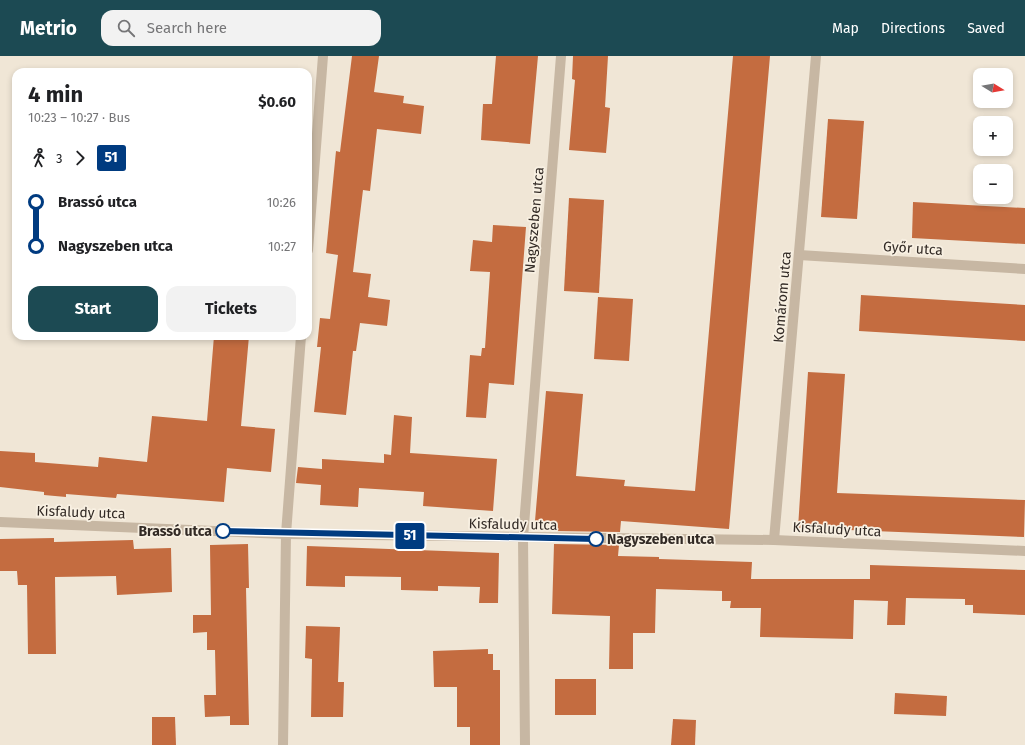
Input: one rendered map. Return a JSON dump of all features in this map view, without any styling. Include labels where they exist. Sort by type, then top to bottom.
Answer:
[{"type":"street","points":[[312,198],[323,56]]},
{"type":"street","name":"Nagyszeben utca","points":[[525,745],[523,538],[561,56]]},
{"type":"street","name":"Komárom utca","points":[[774,540],[816,56]]},
{"type":"street","name":"Győr utca","points":[[799,255],[1025,270]]},
{"type":"street","points":[[283,745],[286,534],[301,340]]},
{"type":"street","name":"Kisfaludy utca","points":[[0,522],[286,534],[774,540],[1025,552]]},
{"type":"building","points":[[352,56],[379,56],[374,92],[404,96],[403,103],[424,106],[421,134],[377,129],[370,191],[363,190],[353,272],[371,274],[368,297],[390,300],[387,326],[360,323],[356,351],[353,351],[346,415],[314,412],[321,347],[317,347],[320,318],[330,319],[338,255],[326,253],[336,151],[340,152]]},
{"type":"building","points":[[496,56],[538,56],[530,144],[481,140],[483,104],[492,104]]},
{"type":"building","points":[[573,56],[608,56],[605,107],[610,108],[606,153],[569,150],[575,80],[572,79]]},
{"type":"building","points":[[733,56],[770,56],[729,529],[621,521],[620,532],[554,531],[554,523],[535,521],[546,391],[583,394],[576,476],[625,480],[624,486],[695,491]]},
{"type":"building","points":[[828,119],[864,121],[857,219],[821,217]]},
{"type":"building","points":[[569,198],[604,200],[599,293],[564,291]]},
{"type":"building","points":[[913,202],[1025,208],[1025,244],[912,238]]},
{"type":"building","points":[[493,225],[526,227],[514,385],[489,383],[486,418],[466,417],[470,355],[481,356],[482,348],[485,348],[490,272],[470,271],[473,240],[492,242]]},
{"type":"building","points":[[861,295],[1025,305],[1025,341],[859,331]]},
{"type":"building","points":[[598,297],[633,299],[629,361],[594,359]]},
{"type":"building","points":[[214,340],[249,340],[241,426],[275,429],[271,472],[227,468],[224,502],[117,494],[116,498],[66,494],[66,497],[44,495],[44,492],[0,487],[0,451],[35,453],[35,462],[98,467],[99,457],[147,462],[152,416],[207,421]]},
{"type":"building","points":[[808,372],[845,374],[837,493],[1025,500],[1024,537],[798,528]]},
{"type":"building","points":[[394,415],[412,417],[410,453],[497,459],[493,511],[423,506],[424,492],[359,488],[358,507],[320,505],[321,485],[296,483],[298,467],[322,469],[322,459],[384,463],[384,454],[391,455]]},
{"type":"building","points":[[54,538],[54,542],[133,540],[134,549],[171,548],[172,592],[117,595],[116,576],[55,577],[56,654],[28,654],[27,585],[18,585],[17,571],[0,571],[0,539]]},
{"type":"building","points":[[248,544],[249,588],[246,588],[249,725],[230,725],[230,716],[205,717],[204,695],[216,695],[215,650],[207,650],[207,632],[193,633],[193,615],[211,615],[210,545]]},
{"type":"building","points":[[554,544],[619,545],[618,556],[752,562],[751,579],[870,579],[870,565],[1025,570],[1025,615],[973,613],[973,605],[965,605],[965,599],[906,598],[905,625],[887,625],[888,601],[854,600],[853,639],[760,637],[761,608],[730,608],[731,601],[722,601],[722,591],[656,589],[655,633],[633,633],[633,669],[609,669],[610,616],[552,614]]},
{"type":"building","points":[[307,546],[499,553],[498,603],[479,603],[480,587],[438,586],[438,591],[401,590],[401,577],[345,576],[345,587],[306,586]]},
{"type":"building","points":[[306,626],[340,627],[338,682],[344,682],[343,717],[311,717],[312,659],[305,658]]},
{"type":"building","points":[[488,649],[488,654],[493,654],[493,670],[500,670],[500,745],[470,745],[470,727],[457,727],[457,687],[434,687],[433,651]]},
{"type":"building","points":[[555,679],[596,679],[596,715],[555,715]]},
{"type":"building","points":[[895,693],[947,696],[946,716],[894,714]]},
{"type":"building","points":[[152,717],[175,717],[176,745],[152,745]]},
{"type":"building","points":[[673,719],[696,720],[695,745],[671,745]]},
{"type":"bus line","name":"51","points":[[223,531],[286,534],[596,539]]},
{"type":"place","name":"Brassó utca","points":[[223,531]]},
{"type":"place","name":"Nagyszeben utca","points":[[596,539]]}]
